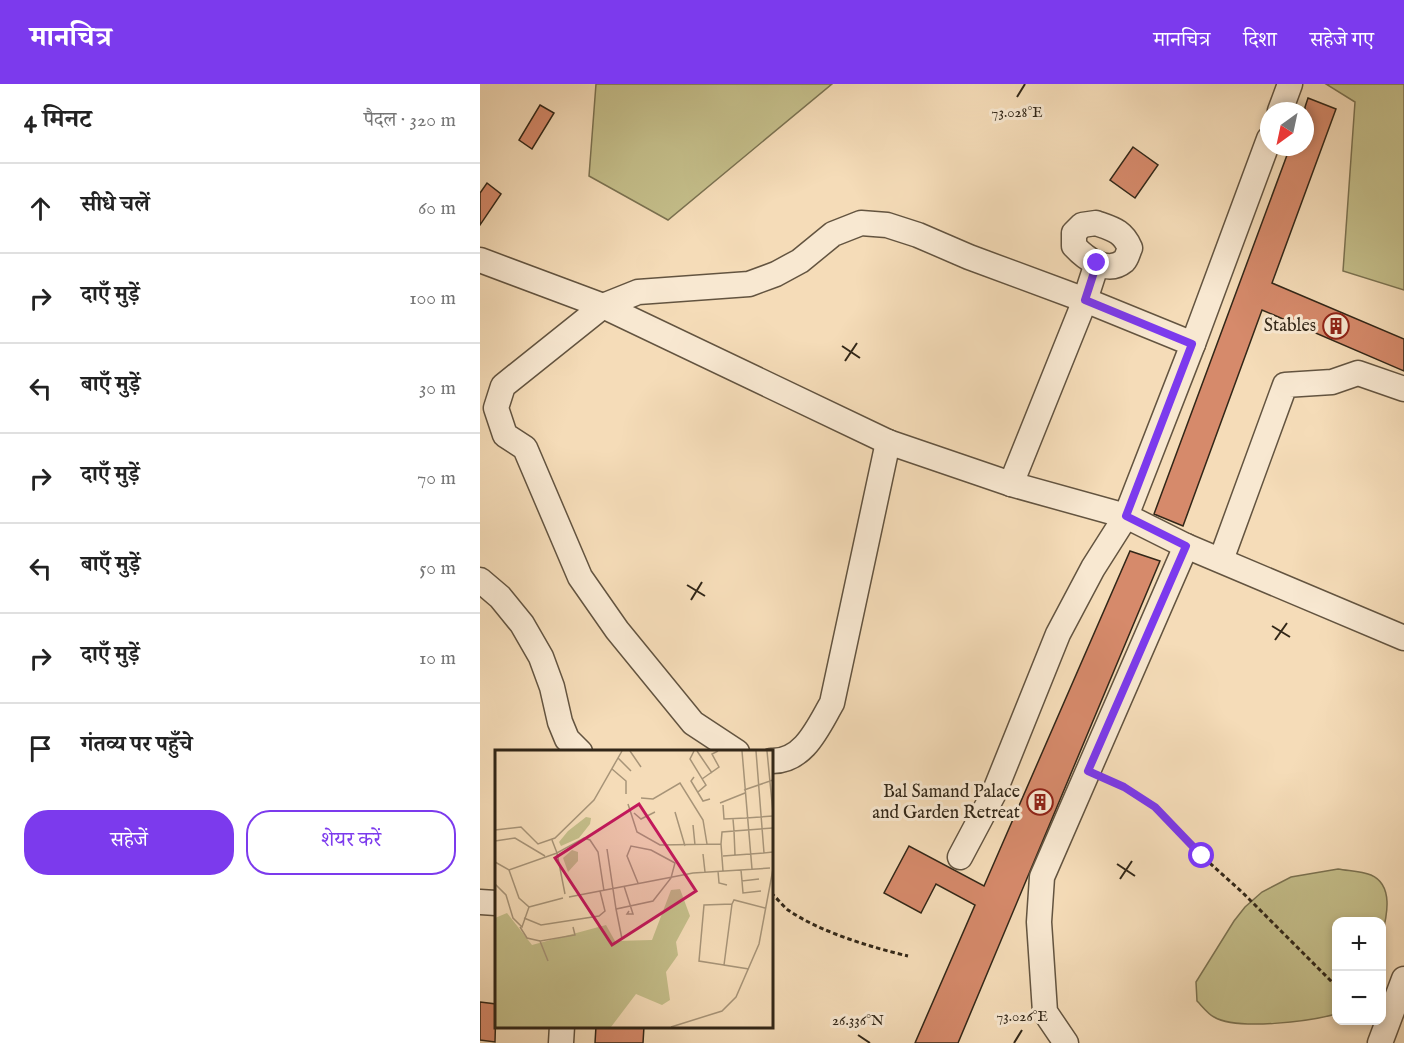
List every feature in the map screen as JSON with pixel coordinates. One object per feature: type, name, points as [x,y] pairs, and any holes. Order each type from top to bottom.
[{"type":"street","points":[[1283,102],[1290,84]]},
{"type":"street","points":[[960,857],[993,793],[1058,634],[1093,568],[1126,516],[1263,156]]},
{"type":"street","points":[[734,750],[693,723],[611,621],[580,577],[525,448],[505,435],[496,408],[503,386],[603,306],[638,292],[749,284],[776,274],[800,261],[833,234],[861,223],[887,225],[918,235],[1192,344]]},
{"type":"street","points":[[480,260],[603,306],[888,442],[1011,484],[1126,516],[1186,546],[1404,638]]},
{"type":"street","points":[[1011,484],[1085,300],[1097,263]]},
{"type":"street","points":[[1221,560],[1285,385],[1332,382],[1358,373],[1404,389]]},
{"type":"street","points":[[772,761],[780,761],[796,754],[812,738],[832,703],[888,442]]},
{"type":"street","points":[[1066,1043],[1046,1012],[1039,922],[1042,877],[1186,546]]},
{"type":"street","points":[[480,580],[500,597],[522,624],[541,657],[567,739],[578,750]]},
{"type":"street","points":[[480,902],[495,903]]},
{"type":"street","points":[[1380,1043],[1404,980]]},
{"type":"street","points":[[561,1043],[562,1028]]},
{"type":"path","points":[[1088,771],[1124,787],[1155,807],[1202,856],[1244,893],[1332,982]]},
{"type":"path","points":[[772,894],[788,909],[827,930],[880,949],[908,956]]},
{"type":"shaded area","points":[[596,84],[832,84],[668,220],[589,176]]},
{"type":"shaded area","points":[[1326,84],[1404,84],[1404,290],[1343,271],[1355,102]]},
{"type":"shaded area","points":[[1338,869],[1371,875],[1383,886],[1386,893],[1387,910],[1386,919],[1386,917],[1332,917],[1332,1015],[1293,1022],[1257,1024],[1225,1021],[1214,1017],[1197,1001],[1196,982],[1245,907],[1262,892],[1291,877]]},
{"type":"building","points":[[1308,98],[1336,109],[1272,283],[1404,339],[1404,371],[1262,310],[1183,526],[1154,514],[1287,156],[1314,156],[1314,102],[1307,102]]},
{"type":"building","points":[[540,105],[554,113],[532,149],[519,140]]},
{"type":"building","points":[[1133,147],[1158,165],[1135,198],[1110,180]]},
{"type":"building","points":[[487,183],[501,194],[480,225],[480,193]]},
{"type":"building","name":"Bal Samand Palace and Garden Retreat","points":[[1130,551],[1160,561],[958,1043],[915,1043],[975,905],[936,884],[921,913],[884,893],[909,846],[984,886]]},
{"type":"building","points":[[480,1002],[495,1004],[495,1042],[480,1040]]},
{"type":"building","points":[[596,1028],[644,1028],[643,1043],[595,1043]]},
{"type":"place","name":"Stables","points":[[1336,326]]},
{"type":"place","name":"Bal Samand Palace and Garden Retreat","points":[[1040,802]]},
{"type":"route","points":[[1097,263],[1085,300],[1192,344],[1126,516],[1186,546],[1088,771],[1124,787],[1155,807],[1202,856]]}]
